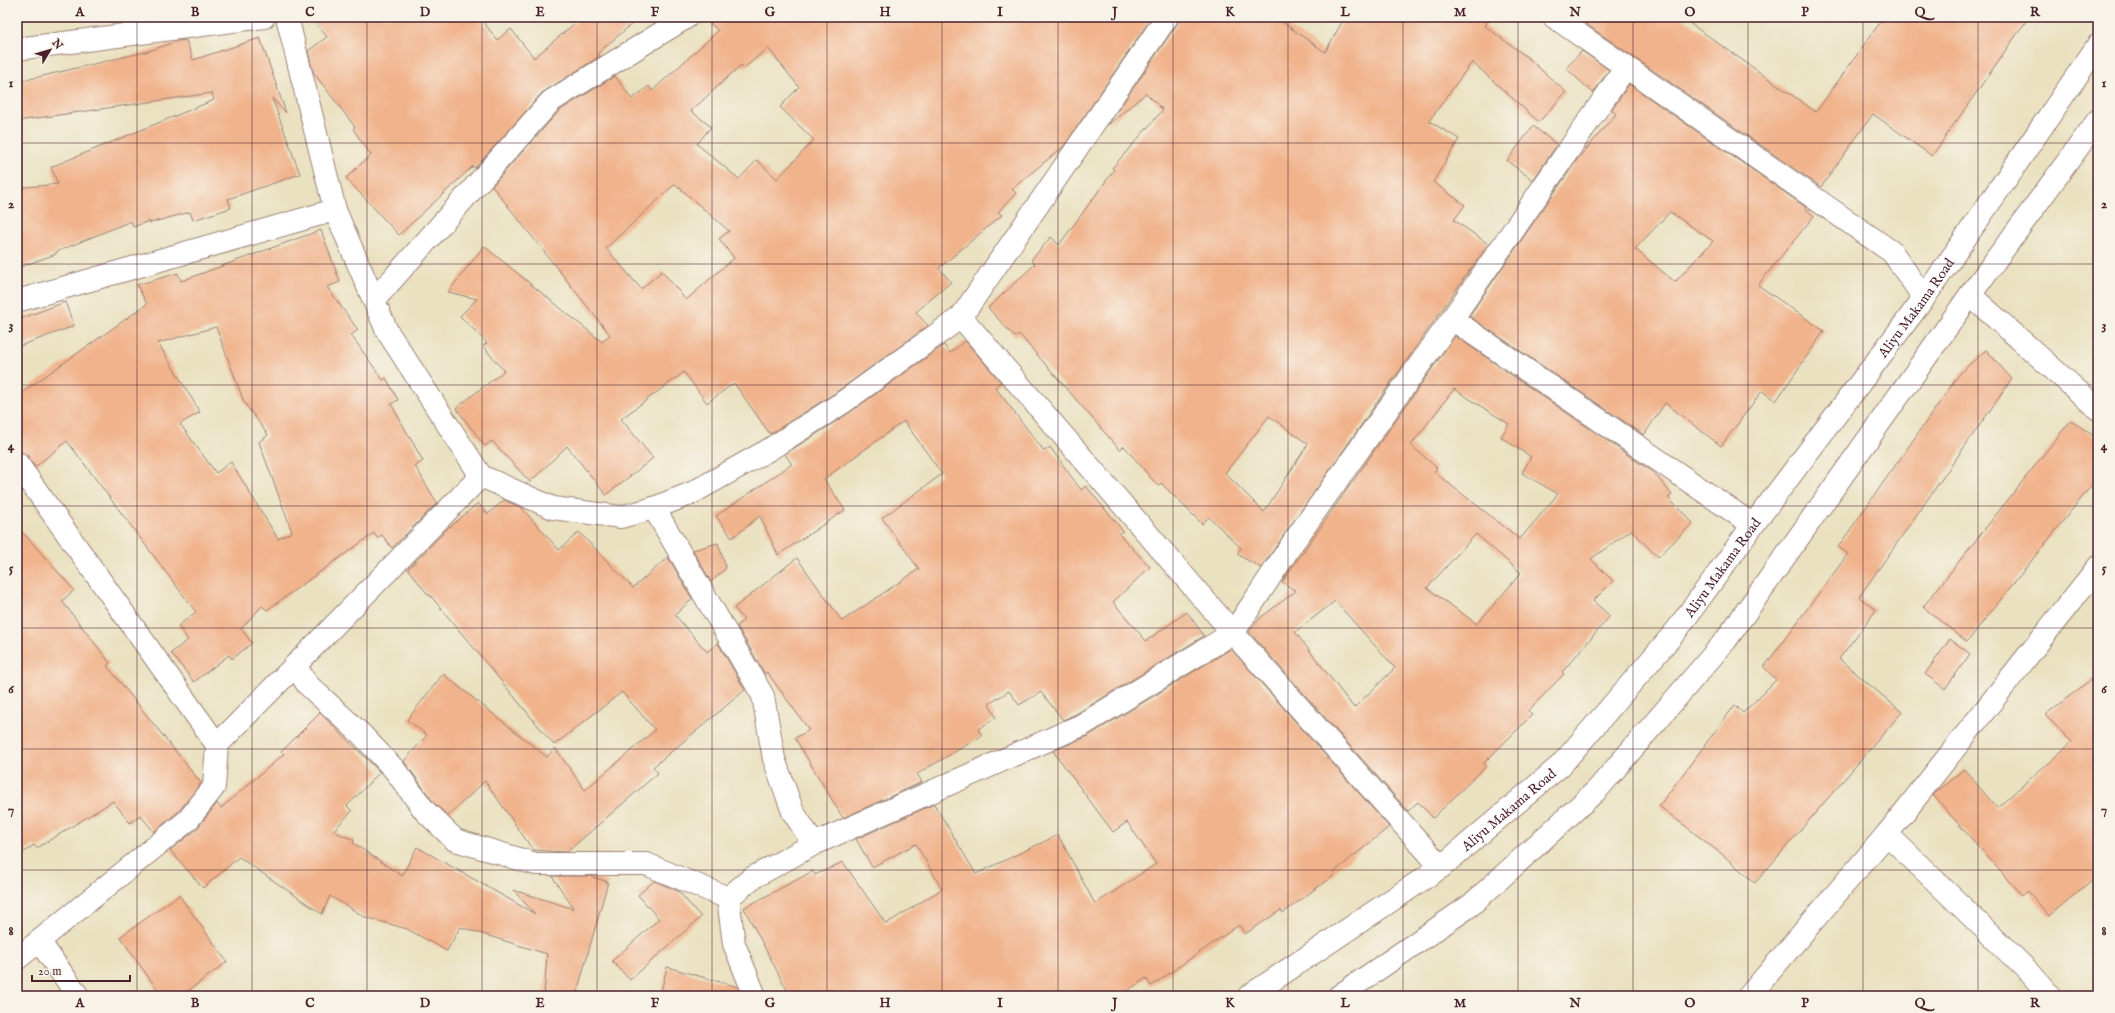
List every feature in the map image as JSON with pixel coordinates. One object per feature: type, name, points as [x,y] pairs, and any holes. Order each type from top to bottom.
[{"type":"street","points":[[17,49],[264,17]]},
{"type":"street","points":[[287,17],[335,210],[387,331],[481,476],[553,508],[621,517],[654,508],[692,493],[770,449],[842,402],[961,317],[1167,17]]},
{"type":"street","points":[[374,300],[551,101],[687,17]]},
{"type":"street","points":[[1554,17],[1892,252],[1924,298]]},
{"type":"street","name":"Aliyu Makama Road","points":[[1249,996],[1440,867],[1560,765],[1676,631],[1753,525],[1924,298],[2098,45]]},
{"type":"street","points":[[728,898],[752,878],[814,844],[1082,726],[1233,633],[1294,541],[1452,319],[1626,67]]},
{"type":"street","points":[[1340,996],[1471,905],[1597,790],[1726,640],[1970,295],[2098,120]]},
{"type":"street","points":[[17,301],[335,210]]},
{"type":"street","points":[[1970,295],[2098,409]]},
{"type":"street","points":[[961,317],[1233,633],[1440,867]]},
{"type":"street","points":[[1452,319],[1753,525]]},
{"type":"street","points":[[17,463],[217,745],[214,787],[188,820],[17,959]]},
{"type":"street","points":[[217,745],[481,476]]},
{"type":"street","points":[[654,508],[763,696],[774,759],[794,812],[814,844]]},
{"type":"street","points":[[1749,996],[1888,834],[2098,567]]},
{"type":"street","points":[[294,665],[307,684],[361,734],[394,769],[425,812],[455,840],[536,864],[646,864],[728,898]]},
{"type":"street","points":[[1888,834],[2031,974],[2050,996]]},
{"type":"street","points":[[728,898],[734,944],[756,996]]},
{"type":"street","points":[[39,941],[78,996]]},
{"type":"building","points":[[311,17],[480,17],[497,40],[511,29],[534,58],[582,17],[640,17],[598,53],[600,56],[542,93],[475,168],[473,166],[399,235],[346,178],[371,155],[353,129],[355,127],[313,72],[308,51],[327,37]]},
{"type":"building","points":[[704,17],[1152,17],[1064,146],[1012,189],[1016,193],[998,212],[1002,215],[939,268],[951,282],[916,312],[928,326],[835,393],[770,434],[734,383],[707,403],[684,372],[621,419],[653,458],[606,495],[567,446],[530,482],[492,441],[485,446],[456,408],[504,371],[483,346],[487,343],[460,316],[477,299],[448,292],[484,246],[602,342],[610,335],[492,186],[559,111],[615,76],[632,99],[649,86],[652,91],[718,31]],"holes":[[[768,48],[799,87],[780,107],[814,140],[777,179],[757,160],[739,179],[697,144],[711,127],[691,111],[741,65],[744,68]],[[675,184],[729,231],[719,239],[734,258],[686,300],[662,271],[641,289],[606,248]]]},
{"type":"building","points":[[1179,17],[1275,17],[1325,52],[1345,17],[1491,17],[1485,26],[1527,57],[1566,92],[1539,122],[1472,62],[1429,121],[1459,139],[1433,182],[1465,205],[1454,220],[1488,244],[1261,568],[1237,554],[1241,548],[1209,517],[1202,524],[1161,483],[1158,486],[1124,446],[1120,450],[1019,334],[1015,337],[988,308],[1035,264],[1031,260],[1051,237],[1059,245],[1114,170],[1112,168],[1163,110],[1146,93],[1108,125],[1177,24]],"holes":[[[1269,416],[1308,444],[1264,512],[1225,473]]]},
{"type":"building","points":[[1576,17],[1681,17],[1816,112],[1884,17],[2029,17],[1932,156],[1873,114],[1821,187]]},
{"type":"building","points":[[260,38],[286,113],[272,98],[300,174],[228,199],[231,208],[193,220],[190,212],[150,223],[149,221],[133,227],[131,221],[56,252],[56,254],[17,268],[17,188],[58,184],[51,167],[214,100],[212,93],[17,121],[17,82],[149,51],[178,41],[186,40],[193,60]]},
{"type":"building","points":[[1582,51],[1609,70],[1593,93],[1566,68]]},
{"type":"building","points":[[1629,84],[1807,208],[1806,209],[1814,216],[1758,285],[1824,331],[1776,401],[1762,391],[1721,446],[1665,403],[1644,435],[1469,316],[1577,160],[1616,114],[1612,110]],"holes":[[[1670,212],[1713,241],[1675,282],[1635,249]]]},
{"type":"building","points":[[1533,126],[1557,145],[1533,180],[1507,161]]},
{"type":"building","points":[[321,230],[340,282],[327,287],[358,330],[351,335],[383,380],[386,378],[398,400],[391,404],[423,461],[415,466],[437,503],[392,548],[382,535],[377,538],[374,533],[267,610],[262,606],[241,629],[252,643],[232,659],[229,655],[194,682],[171,653],[188,640],[178,626],[196,612],[67,441],[35,467],[27,455],[17,451],[17,396],[147,304],[137,285],[178,273],[181,281]],"holes":[[[216,327],[244,402],[268,435],[259,442],[292,532],[278,539],[231,462],[216,473],[180,424],[200,412],[158,343]]]},
{"type":"building","points":[[65,302],[74,326],[17,347],[17,320]]},
{"type":"building","points":[[1455,336],[1654,473],[1672,495],[1668,498],[1693,523],[1658,557],[1631,530],[1591,559],[1613,581],[1593,601],[1610,616],[1562,672],[1564,674],[1528,711],[1532,715],[1484,763],[1486,766],[1433,818],[1418,802],[1408,811],[1249,632],[1260,618],[1296,591],[1282,582]],"holes":[[[1454,389],[1509,424],[1501,437],[1531,457],[1522,473],[1558,494],[1520,539],[1434,472],[1437,468],[1411,445]],[[1476,534],[1521,573],[1477,624],[1427,588]],[[1335,601],[1395,668],[1354,708],[1295,632]]]},
{"type":"building","points":[[965,341],[1001,382],[995,387],[1044,451],[1050,447],[1081,490],[1086,486],[1123,531],[1119,534],[1150,567],[1113,602],[1146,641],[1187,612],[1204,636],[1076,714],[1063,720],[1041,692],[1019,705],[1009,691],[989,704],[996,718],[978,729],[982,736],[917,774],[922,782],[843,818],[795,738],[809,730],[767,672],[765,674],[737,626],[744,620],[734,608],[797,558],[842,621],[919,569],[882,518],[942,474],[904,421],[824,479],[845,510],[778,555],[760,516],[732,538],[716,516],[792,464],[785,454],[849,413],[944,345],[950,353]]},
{"type":"building","points":[[1986,350],[2012,379],[1859,597],[1876,610],[1839,659],[1902,712],[1755,883],[1723,855],[1659,806],[1735,705],[1743,713],[1776,680],[1764,667],[1848,554],[1838,547],[1961,372]]},
{"type":"building","points":[[2071,420],[2098,439],[2098,477],[1967,642],[1923,607]]},
{"type":"building","points":[[504,500],[522,508],[559,550],[579,532],[633,588],[668,557],[692,599],[675,615],[707,652],[718,643],[745,690],[653,767],[658,773],[567,852],[533,850],[485,781],[448,816],[434,803],[404,761],[427,735],[407,720],[443,674],[547,757],[555,748],[585,790],[655,730],[622,692],[554,745],[408,569],[450,526],[478,503],[488,514]]},
{"type":"building","points":[[17,526],[74,590],[62,601],[110,663],[107,666],[201,783],[179,811],[154,832],[140,815],[130,823],[113,801],[37,848],[34,845],[17,857]]},
{"type":"building","points":[[718,543],[726,568],[711,582],[693,550]]},
{"type":"building","points":[[1950,639],[1970,654],[1945,689],[1925,674]]},
{"type":"building","points":[[1231,649],[1389,827],[1334,872],[1335,874],[1283,913],[1281,910],[1245,934],[1239,925],[1151,986],[1146,978],[1120,996],[790,996],[744,908],[813,871],[815,875],[843,862],[886,924],[942,889],[916,844],[872,867],[856,839],[934,804],[976,874],[1058,835],[1095,904],[1156,864],[1127,822],[1113,832],[1053,751],[1088,736]]},
{"type":"building","points":[[2098,674],[2098,875],[2049,916],[2028,891],[2022,896],[1933,795],[1964,769],[1997,808],[2072,742],[2045,715]]},
{"type":"building","points":[[320,713],[380,772],[347,806],[352,811],[333,831],[354,840],[353,843],[402,876],[417,847],[535,914],[513,890],[574,909],[552,876],[590,876],[608,882],[576,996],[544,996],[547,954],[460,927],[447,951],[407,929],[365,917],[330,896],[322,914],[239,857],[203,888],[170,850],[196,830],[217,803],[221,808],[284,754],[281,752]]},
{"type":"building","points":[[654,881],[678,891],[701,917],[630,980],[612,961],[659,919],[638,895]]},
{"type":"building","points":[[179,895],[227,962],[181,996],[162,996],[120,937]]},
{"type":"building","points":[[667,967],[738,987],[741,996],[660,996]]}]
